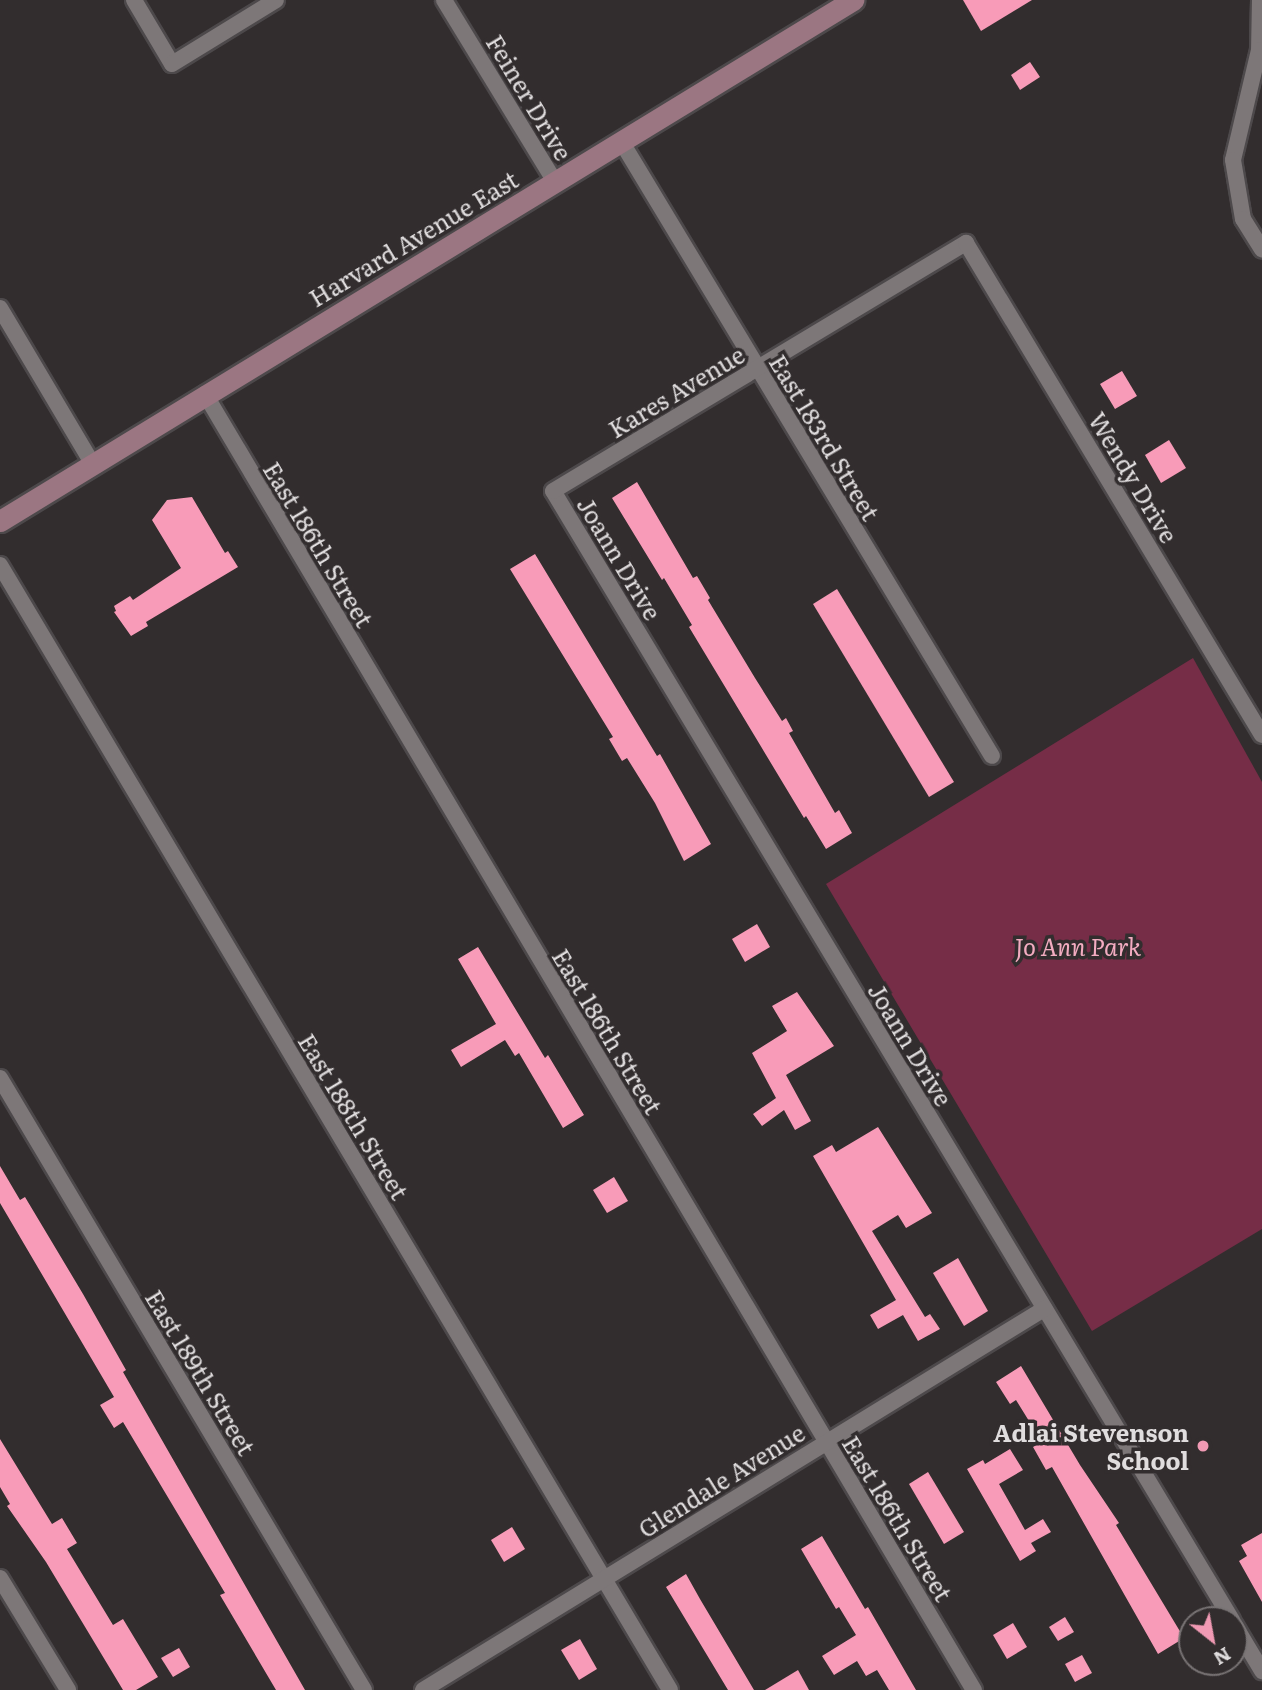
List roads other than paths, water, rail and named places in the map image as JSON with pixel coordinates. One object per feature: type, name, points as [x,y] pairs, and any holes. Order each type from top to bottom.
[{"type":"main road","name":"Harvard Avenue East","points":[[0,521],[853,0]]},
{"type":"street","points":[[134,0],[172,64],[276,0]]},
{"type":"street","name":"Feiner Drive","points":[[444,0],[555,182]]},
{"type":"street","points":[[1260,0],[1260,49],[1233,160],[1242,219],[1262,250]]},
{"type":"street","name":"East 183rd Street","points":[[621,141],[992,756]]},
{"type":"street","name":"Kares Avenue","points":[[553,491],[966,243]]},
{"type":"street","name":"Wendy Drive","points":[[966,243],[1262,736]]},
{"type":"street","points":[[0,308],[92,463]]},
{"type":"street","name":"East 186th Street","points":[[205,394],[974,1690]]},
{"type":"street","name":"Joann Drive","points":[[553,491],[1223,1606]]},
{"type":"street","name":"East 188th Street","points":[[0,565],[670,1690]]},
{"type":"street","name":"East 189th Street","points":[[0,1078],[364,1690]]},
{"type":"street","name":"Glendale Avenue","points":[[423,1690],[604,1581],[825,1441],[1044,1310]]},
{"type":"street","points":[[0,1578],[68,1690]]},
{"type":"street","name":"Joann Drive","points":[[1248,1647],[1262,1671]]},
{"type":"place","name":"Adlai Stevenson School","points":[[1203,1446]]},
{"type":"park label","name":"Jo Ann Park","points":[[1078,946]]}]
